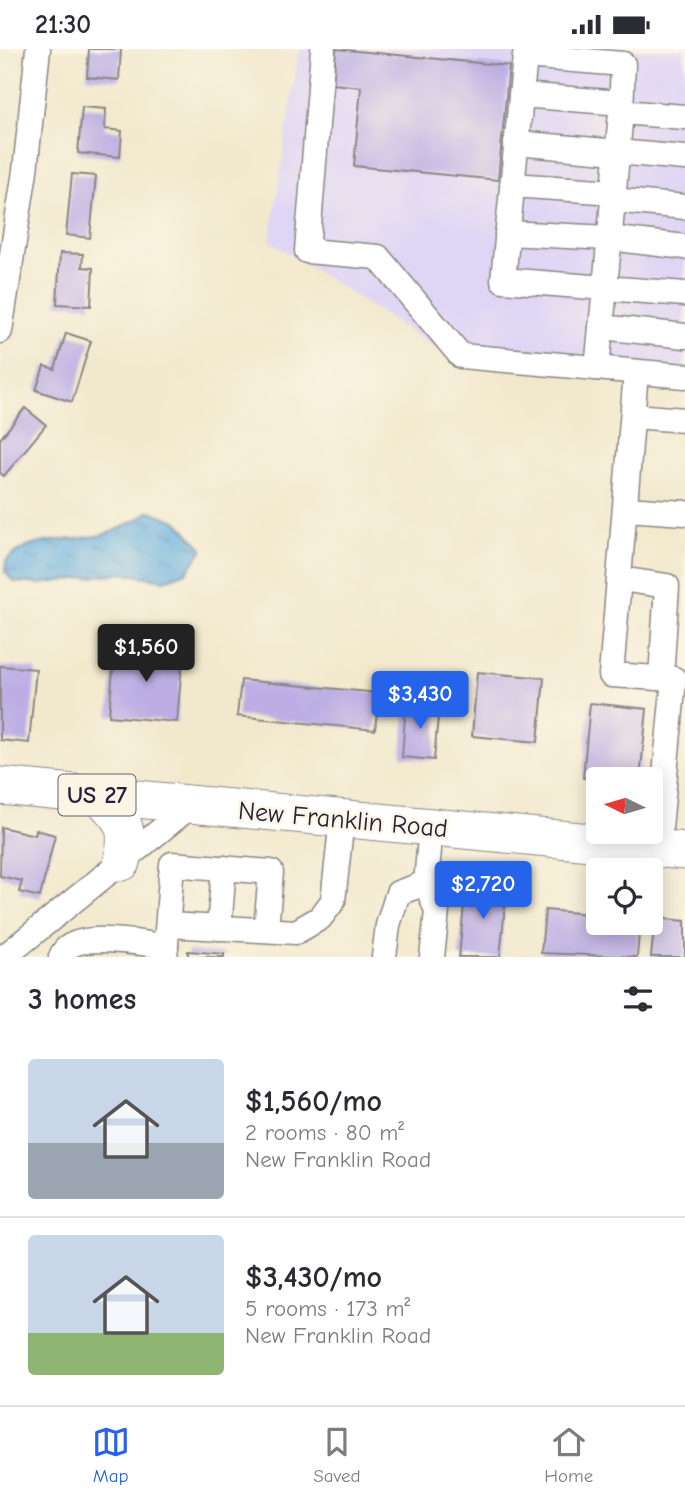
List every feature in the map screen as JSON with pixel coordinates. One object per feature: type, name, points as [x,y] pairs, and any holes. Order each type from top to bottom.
[{"type":"highway","name":"New Franklin Road","points":[[0,786],[671,850]]},
{"type":"highway","points":[[99,795],[116,813],[128,838],[122,862]]},
{"type":"street","points":[[0,331],[25,171],[38,49]]},
{"type":"street","points":[[323,49],[307,251],[378,257],[461,356],[685,376]]},
{"type":"street","points":[[597,368],[601,327],[605,288],[610,238],[624,56],[525,56],[503,281],[605,288],[685,294]]},
{"type":"street","points":[[521,95],[685,117]]},
{"type":"street","points":[[516,143],[685,158]]},
{"type":"street","points":[[512,185],[685,207]]},
{"type":"street","points":[[507,233],[610,238],[685,247]]},
{"type":"street","points":[[601,327],[685,336]]},
{"type":"street","points":[[636,372],[611,675],[673,679]]},
{"type":"street","points":[[633,416],[685,420]]},
{"type":"street","points":[[626,509],[685,513]]},
{"type":"street","points":[[620,579],[667,586],[673,679],[671,850]]},
{"type":"street","points":[[4,957],[193,804]]},
{"type":"street","points":[[61,957],[68,945],[83,939],[166,942],[219,927],[296,932],[320,918],[333,901],[342,818]]},
{"type":"street","points":[[431,827],[426,883],[437,911],[432,957]]},
{"type":"street","points":[[166,942],[172,864],[271,872],[266,930]]},
{"type":"street","points":[[219,927],[224,868]]},
{"type":"street","points":[[384,957],[388,925],[398,893],[426,883]]},
{"type":"shaded area","points":[[299,49],[685,49],[685,387],[458,363],[270,241]]},
{"type":"water","points":[[150,511],[177,521],[203,549],[187,572],[165,580],[121,573],[39,584],[14,582],[5,572],[6,561],[27,547],[105,534]]},
{"type":"building","points":[[89,49],[121,49],[119,80],[87,77]]},
{"type":"building","points":[[336,49],[509,66],[498,180],[354,166],[361,87],[333,84]]},
{"type":"building","points":[[82,107],[106,109],[105,129],[122,131],[120,157],[78,153]]},
{"type":"building","points":[[72,174],[96,176],[90,238],[66,235]]},
{"type":"building","points":[[60,253],[83,254],[82,267],[93,268],[91,306],[57,304]]},
{"type":"building","points":[[66,333],[91,341],[72,402],[36,390],[44,366],[55,369]]},
{"type":"building","points":[[25,408],[46,425],[4,476],[0,473],[0,439]]},
{"type":"building","points":[[115,646],[183,652],[177,722],[109,716]]},
{"type":"building","points":[[0,666],[36,669],[29,743],[0,740]]},
{"type":"building","points":[[477,672],[544,678],[538,742],[472,736]]},
{"type":"building","points":[[241,680],[379,693],[375,730],[237,716]]},
{"type":"building","points":[[406,703],[439,706],[434,760],[402,757]]},
{"type":"building","points":[[590,703],[647,709],[641,767],[586,767],[586,778],[583,778]]},
{"type":"building","points":[[1,827],[35,835],[36,830],[55,835],[40,897],[19,892],[22,881],[0,876]]},
{"type":"building","points":[[466,884],[507,887],[500,957],[459,957]]},
{"type":"building","points":[[545,910],[586,914],[586,935],[639,935],[637,957],[541,953]]},
{"type":"building","points":[[663,919],[685,921],[685,957],[651,957],[653,935],[663,935]]},
{"type":"building","points":[[188,951],[224,954],[224,957],[188,957]]}]
